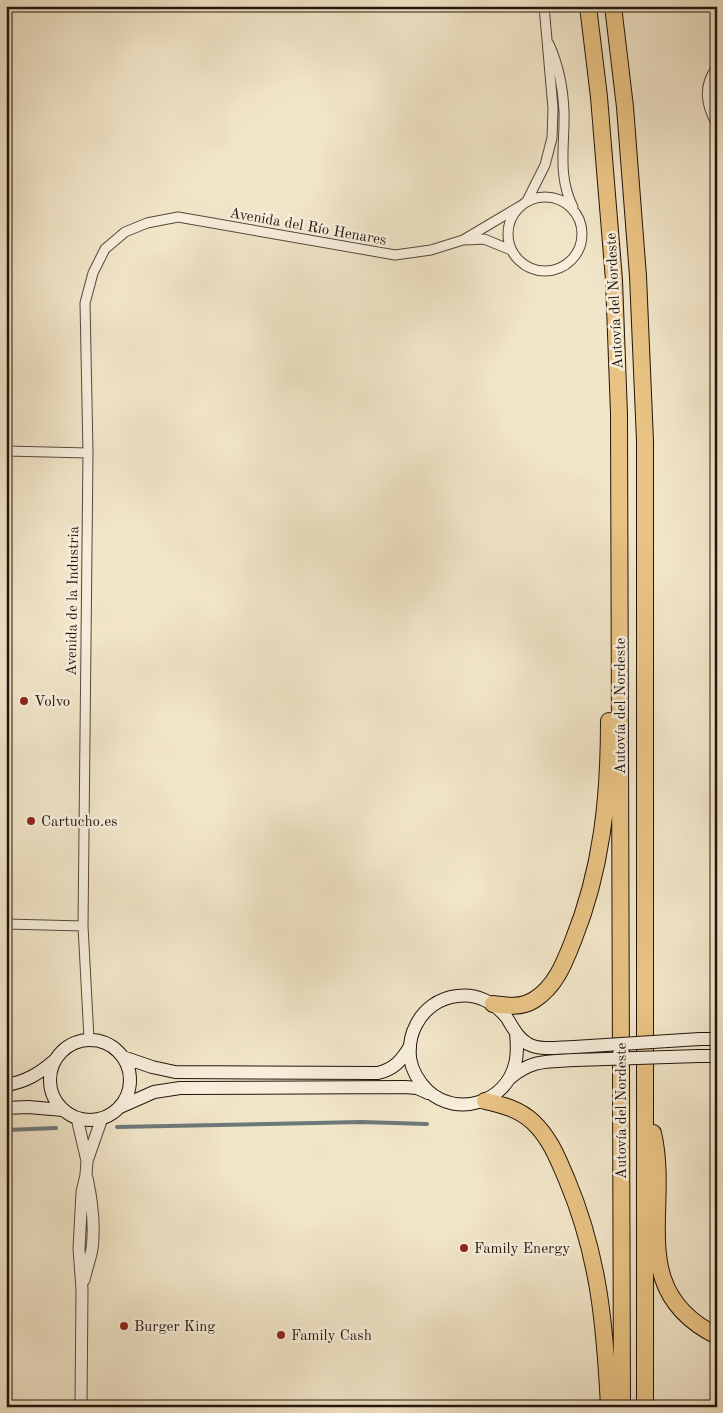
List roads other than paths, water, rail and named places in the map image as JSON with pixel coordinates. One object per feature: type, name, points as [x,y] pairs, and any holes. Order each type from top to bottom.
[{"type":"highway","name":"Autovía del Nordeste","points":[[588,6],[599,97],[614,280],[619,414],[622,1407]]},
{"type":"highway","name":"Autovía del Nordeste","points":[[613,6],[624,107],[638,276],[645,441],[645,1407]]},
{"type":"highway","points":[[493,1004],[508,1006],[532,1002],[551,986],[558,975],[575,936],[598,858],[607,798],[609,527],[619,414]]},
{"type":"highway","points":[[645,1100],[656,1146],[657,1256],[663,1279],[672,1297],[685,1314],[693,1322],[717,1336]]},
{"type":"highway","points":[[485,1101],[504,1105],[519,1111],[541,1131],[555,1152],[577,1204],[594,1263],[602,1305],[609,1407]]},
{"type":"main road","points":[[434,1096],[420,1084],[412,1066],[409,1048],[412,1032],[419,1018],[430,1007],[444,999],[459,995],[474,996],[493,1004],[506,1018],[516,1034],[528,1044],[537,1047],[574,1047],[717,1039]]},
{"type":"main road","points":[[510,1078],[518,1049],[516,1034]]},
{"type":"main road","points":[[6,1085],[16,1084],[35,1076],[55,1060],[64,1049],[76,1042],[89,1039],[99,1040],[117,1049],[128,1066],[130,1088],[120,1107]]},
{"type":"main road","points":[[123,1057],[158,1069],[175,1072],[378,1073],[387,1071],[395,1066],[409,1048]]},
{"type":"main road","points":[[55,1060],[50,1073],[50,1086],[55,1099],[63,1110],[77,1118],[86,1120],[102,1118],[120,1107],[154,1092],[180,1088],[405,1087],[417,1088],[452,1104],[466,1105],[485,1101],[500,1090],[510,1078],[528,1065],[537,1063],[575,1060],[717,1056]]},
{"type":"main road","points":[[6,1108],[28,1107],[63,1110]]},
{"type":"street","points":[[544,6],[547,40],[553,108],[552,138],[545,166],[524,203],[514,214],[509,226],[508,238],[511,250],[517,259],[525,266],[545,272],[558,270],[569,263],[578,253],[582,241],[582,228],[564,184],[562,163],[564,112],[562,86],[557,61],[547,40]]},
{"type":"street","points":[[717,69],[709,86],[708,99],[711,112],[717,122]]},
{"type":"street","points":[[524,203],[544,197],[561,200],[571,207],[578,216]]},
{"type":"street","name":"Avenida del Río Henares","points":[[178,218],[395,255],[431,250],[463,240],[524,203]]},
{"type":"street","name":"Avenida de la Industria","points":[[89,1039],[83,926],[88,453],[85,303],[93,273],[105,249],[125,232],[147,223],[178,218]]},
{"type":"street","name":"Avenida del Río Henares","points":[[463,240],[484,239],[511,250]]},
{"type":"street","points":[[6,451],[88,453]]},
{"type":"street","points":[[6,924],[83,926]]},
{"type":"street","points":[[77,1118],[87,1161]]},
{"type":"street","points":[[81,1407],[82,1289],[79,1249],[82,1192],[87,1161],[102,1118]]},
{"type":"street","points":[[82,1289],[92,1250],[92,1200],[86,1175]]},
{"type":"street","points":[[82,1192],[87,1204],[86,1237],[92,1239]]},
{"type":"waterway","points":[[117,1127],[362,1122],[427,1124]]},
{"type":"waterway","points":[[6,1130],[56,1128]]},
{"type":"place","name":"Volvo","points":[[24,701]]},
{"type":"place","name":"Cartucho.es","points":[[31,821]]},
{"type":"place","name":"Family Energy","points":[[464,1248]]},
{"type":"place","name":"Burger King","points":[[124,1326]]},
{"type":"place","name":"Family Cash","points":[[281,1335]]}]
